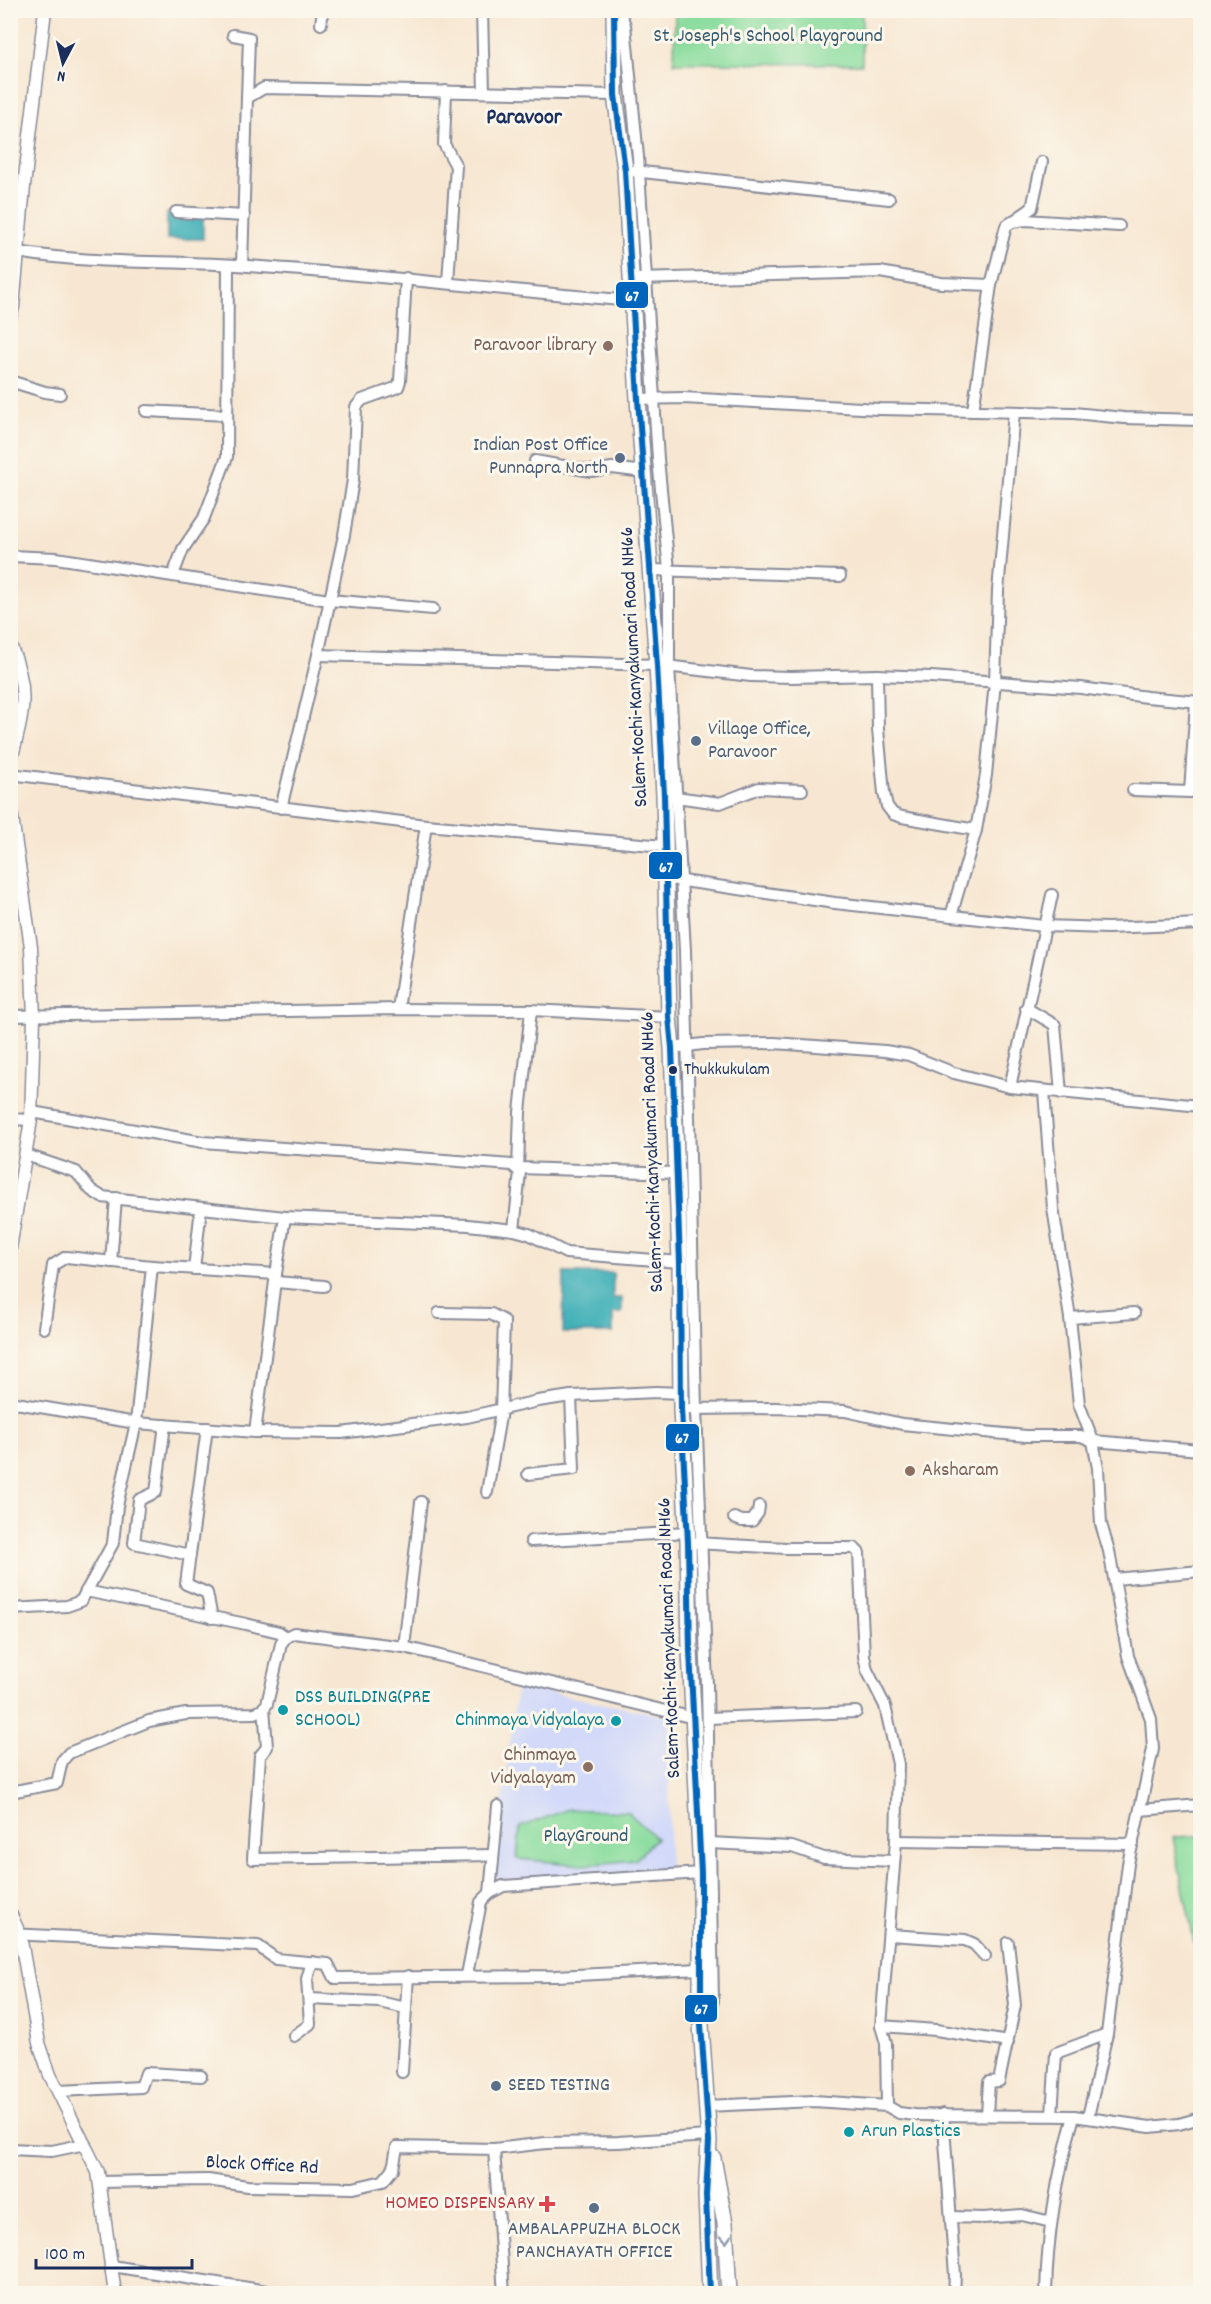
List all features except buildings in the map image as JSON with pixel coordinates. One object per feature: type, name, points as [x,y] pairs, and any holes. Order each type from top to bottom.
[{"type":"highway","name":"Salem-Kochi-Kanyakumari Road NH66","points":[[614,10],[615,95],[632,171],[638,279],[632,301],[646,399],[644,472],[663,666],[669,796],[664,846],[674,879],[669,1017],[701,1718],[700,2025],[708,2138],[706,2195],[710,2294]]},
{"type":"highway","points":[[708,2138],[725,2223],[729,2294]]},
{"type":"main road","points":[[10,317],[18,252],[14,238],[45,10]]},
{"type":"main road","points":[[10,645],[21,668],[24,692],[23,712],[10,764]]},
{"type":"main road","points":[[10,804],[31,948],[34,1017],[31,1116],[10,1248]]},
{"type":"main road","points":[[10,1913],[39,2043],[50,2075],[98,2172],[115,2294]]},
{"type":"street","points":[[321,24],[322,10]]},
{"type":"street","points":[[482,10],[484,92]]},
{"type":"street","points":[[619,10],[625,25],[632,171],[889,199]]},
{"type":"street","points":[[233,35],[249,38],[242,265]]},
{"type":"street","points":[[247,99],[264,87],[615,95]]},
{"type":"street","points":[[446,91],[444,144],[456,166],[448,282]]},
{"type":"street","points":[[973,411],[991,285],[1002,234],[1006,226],[1032,208],[1042,162]]},
{"type":"street","points":[[176,212],[244,216]]},
{"type":"street","points":[[1012,222],[1025,220],[1119,226]]},
{"type":"street","points":[[18,252],[113,261],[242,265],[406,278],[632,301]]},
{"type":"street","points":[[173,575],[183,549],[204,518],[227,458],[228,265]]},
{"type":"street","points":[[663,666],[669,570],[646,399],[638,279],[880,272],[941,283],[991,285]]},
{"type":"street","points":[[281,808],[344,535],[353,480],[356,407],[362,400],[398,387],[406,278]]},
{"type":"street","points":[[10,381],[45,392],[60,394]]},
{"type":"street","points":[[646,399],[684,398],[879,409],[1074,413],[1124,418],[1200,420]]},
{"type":"street","points":[[146,411],[227,416]]},
{"type":"street","points":[[951,916],[975,830],[986,775],[995,682],[998,591],[1014,412]]},
{"type":"street","points":[[535,461],[591,471],[612,468],[644,472]]},
{"type":"street","points":[[10,556],[56,558],[329,600],[434,609]]},
{"type":"street","points":[[652,570],[840,576]]},
{"type":"street","points":[[318,655],[663,666],[771,676],[877,675],[1081,688],[1198,702],[1190,792],[1133,790]]},
{"type":"street","points":[[877,675],[878,729],[884,793],[893,814],[902,818],[975,830]]},
{"type":"street","points":[[10,774],[426,825],[664,846]]},
{"type":"street","points":[[686,1404],[688,1047],[669,796],[720,803],[759,788],[802,790]]},
{"type":"street","points":[[398,1009],[426,825]]},
{"type":"street","points":[[674,879],[835,903],[1044,926],[1108,928],[1200,924]]},
{"type":"street","points":[[1010,1087],[1052,895]]},
{"type":"street","points":[[1026,1008],[1055,1025],[1061,1093]]},
{"type":"street","points":[[10,1017],[398,1009],[531,1010],[669,1017]]},
{"type":"street","points":[[514,1230],[520,1172],[518,1168],[520,1112],[531,1010]]},
{"type":"street","points":[[672,1048],[703,1044],[774,1043],[885,1051],[909,1055],[954,1073],[1010,1087],[1200,1106]]},
{"type":"street","points":[[1044,1091],[1053,1208],[1070,1318],[1079,1404],[1093,1441],[1098,1468],[1101,1524],[1107,1539],[1128,1656],[1151,1719],[1154,1749],[1132,1844],[1107,2034],[1088,2116]]},
{"type":"street","points":[[10,1119],[31,1116],[203,1142],[518,1168],[677,1173]]},
{"type":"street","points":[[26,1155],[68,1168],[81,1177],[97,1195],[285,1217],[514,1230],[529,1234],[566,1253],[680,1262]]},
{"type":"street","points":[[111,1262],[116,1198]]},
{"type":"street","points":[[194,1269],[201,1208]]},
{"type":"street","points":[[255,1432],[285,1217]]},
{"type":"street","points":[[44,1328],[53,1265],[66,1257],[276,1278],[324,1286]]},
{"type":"street","points":[[10,1609],[67,1606],[81,1601],[113,1543],[117,1506],[136,1423],[152,1266]]},
{"type":"street","points":[[439,1313],[491,1314],[504,1321],[501,1411],[487,1492]]},
{"type":"street","points":[[1070,1318],[1134,1313]]},
{"type":"street","points":[[10,1402],[136,1423],[255,1432],[341,1433],[432,1423],[571,1396],[656,1392],[686,1404],[846,1411],[902,1424],[1026,1436],[1081,1437],[1093,1441],[1200,1450]]},
{"type":"street","points":[[528,1474],[574,1469],[571,1396]]},
{"type":"street","points":[[165,1425],[156,1492],[139,1500],[134,1543],[190,1555]]},
{"type":"street","points":[[207,1428],[186,1584],[207,1593],[212,1618]]},
{"type":"street","points":[[404,1647],[421,1502]]},
{"type":"street","points":[[734,1518],[752,1521],[758,1513],[759,1506]]},
{"type":"street","points":[[531,1541],[692,1539],[786,1548],[854,1548],[858,1550],[864,1656],[867,1670],[885,1706],[898,1764],[890,1935],[881,2026],[886,2043],[887,2106]]},
{"type":"street","points":[[1114,1579],[1200,1571]]},
{"type":"street","points":[[86,1591],[279,1632],[286,1637]]},
{"type":"street","points":[[10,1792],[57,1783],[62,1761],[69,1753],[149,1721],[186,1714],[255,1713],[267,1704],[281,1644],[286,1637],[294,1633],[404,1647],[701,1718],[856,1712]]},
{"type":"street","points":[[264,1707],[267,1747],[260,1756],[253,1859],[493,1855]]},
{"type":"street","points":[[700,2025],[713,2001],[709,1843],[701,1718]]},
{"type":"street","points":[[1140,1810],[1200,1805]]},
{"type":"street","points":[[489,1893],[498,1806]]},
{"type":"street","points":[[896,1841],[1132,1844]]},
{"type":"street","points":[[709,1843],[792,1847],[824,1858],[894,1861]]},
{"type":"street","points":[[467,1975],[481,1902],[489,1893],[503,1886],[701,1873]]},
{"type":"street","points":[[15,1934],[258,1946],[276,1959],[328,1964],[335,1978],[467,1975],[556,1976],[700,1969]]},
{"type":"street","points":[[890,1935],[965,1940],[974,1944],[985,1956]]},
{"type":"street","points":[[987,2115],[989,2082],[999,2081],[1015,2005],[1008,1943]]},
{"type":"street","points":[[294,2036],[310,2024],[307,1979],[312,1962]]},
{"type":"street","points":[[402,2072],[408,1976]]},
{"type":"street","points":[[309,1999],[379,2002],[406,2008]]},
{"type":"street","points":[[881,2026],[936,2030],[1008,2042]]},
{"type":"street","points":[[1052,2115],[1056,2053],[1107,2034]]},
{"type":"street","points":[[59,2091],[141,2087],[146,2073],[201,2076]]},
{"type":"street","points":[[706,2106],[814,2101],[887,2106],[899,2113],[1088,2116],[1150,2127],[1179,2124],[1200,2118]]},
{"type":"street","points":[[943,2114],[955,2276],[954,2294]]},
{"type":"street","points":[[1046,2294],[1051,2222],[1059,2168],[1074,2115]]},
{"type":"street","points":[[504,2294],[494,2149],[546,2144],[708,2138]]},
{"type":"street","points":[[10,2149],[52,2151],[86,2144]]},
{"type":"street","name":"Block Office Rd","points":[[100,2182],[208,2180],[247,2186],[353,2188],[383,2181],[393,2169],[397,2146],[494,2149]]},
{"type":"street","points":[[951,2217],[984,2218],[1022,2215],[1051,2222]]},
{"type":"street","points":[[112,2266],[285,2294]]},
{"type":"shaded area","name":"Chinmaya Vidyalayam","points":[[517,1686],[670,1717],[669,1877],[496,1884],[501,1816]]},
{"type":"green space","name":"St. Joseph's School Playground","points":[[675,11],[862,11],[862,64],[674,63]]},
{"type":"green space","name":"PlayGround","points":[[569,1809],[628,1812],[656,1838],[635,1860],[585,1865],[517,1859],[520,1827]]},
{"type":"green space","points":[[1200,1836],[1200,1942],[1194,1942],[1173,1837]]},
{"type":"water","points":[[203,212],[203,239],[167,239],[167,213]]},
{"type":"water","points":[[564,1273],[613,1273],[613,1298],[622,1298],[622,1313],[613,1313],[613,1333],[563,1333]]},
{"type":"transit line","name":"67","points":[[614,10],[615,95],[625,170],[664,795],[669,1017],[680,1262],[681,1409],[701,1873],[701,2025],[709,2141],[706,2195],[710,2294]]},
{"type":"place","name":"Paravoor library","points":[[608,346]]},
{"type":"place","name":"Indian Post Office Punnapra North","points":[[620,458]]},
{"type":"place","name":"Village Office, Paravoor","points":[[696,741]]},
{"type":"place","name":"Thukkukulam","points":[[673,1070]]},
{"type":"place","name":"Aksharam","points":[[910,1471]]},
{"type":"place","name":"DSS BUILDING(PRE SCHOOL)","points":[[283,1710]]},
{"type":"place","name":"Chinmaya Vidyalaya","points":[[616,1721]]},
{"type":"place","name":"Chinmaya Vidyalayam","points":[[588,1767]]},
{"type":"place","name":"SEED TESTING","points":[[496,2086]]},
{"type":"place","name":"Arun Plastics","points":[[849,2132]]},
{"type":"place","name":"HOMEO DISPENSARY","points":[[547,2204]]},
{"type":"place","name":"AMBALAPPUZHA BLOCK PANCHAYATH OFFICE","points":[[594,2208]]},
{"type":"district","name":"Paravoor","points":[[524,118]]}]
